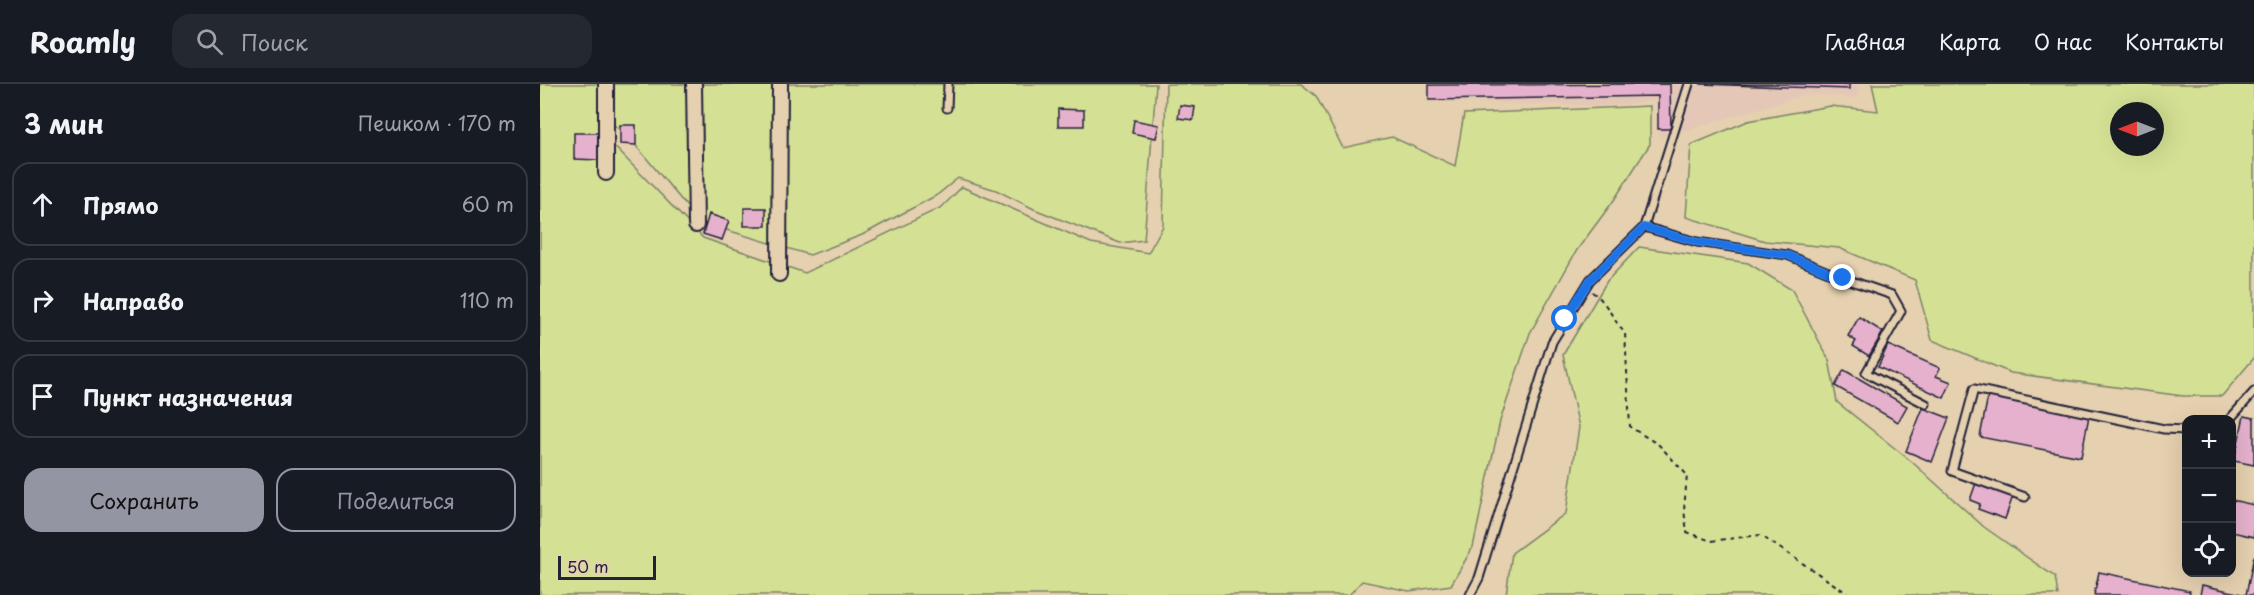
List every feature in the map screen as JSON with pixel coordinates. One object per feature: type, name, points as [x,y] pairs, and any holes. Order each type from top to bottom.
[{"type":"street","points":[[606,84],[606,173]]},
{"type":"street","points":[[694,84],[696,225]]},
{"type":"street","points":[[779,274],[780,84]]},
{"type":"lane","points":[[947,108],[948,84]]},
{"type":"lane","points":[[1470,595],[1479,578],[1552,342],[1585,288],[1644,227],[1689,84]]},
{"type":"lane","points":[[1644,227],[1697,242],[1787,255],[1892,295],[1901,311],[1866,373],[1926,404]]},
{"type":"lane","points":[[2025,497],[1952,471],[1974,389],[2164,429],[2182,430]]},
{"type":"lane","points":[[2233,415],[2254,392]]},
{"type":"path","points":[[1585,288],[1601,298],[1612,320],[1625,333],[1630,427],[1659,445],[1687,475],[1684,510],[1687,532],[1711,541],[1760,535],[1850,595]]},
{"type":"shaded area","points":[[1427,84],[1859,84],[1858,98],[1807,94],[1659,138],[1658,100],[1610,106],[1426,101]]},
{"type":"green space","points":[[540,84],[602,84],[606,138],[703,238],[805,273],[942,207],[962,187],[1091,243],[1148,253],[1163,226],[1166,84],[1301,84],[1316,96],[1343,148],[1392,137],[1455,166],[1464,114],[1650,106],[1650,144],[1614,200],[1577,250],[1530,333],[1500,421],[1473,547],[1451,585],[1409,591],[1362,581],[1349,595],[540,595]]},
{"type":"green space","points":[[609,84],[1156,84],[1144,240],[1120,243],[1034,209],[996,190],[958,178],[937,195],[862,235],[810,255],[700,222],[632,141],[613,124]]},
{"type":"green space","points":[[1872,84],[2254,84],[2254,358],[2222,396],[2183,396],[2011,373],[1932,340],[1915,280],[1839,248],[1765,241],[1686,217],[1691,145],[1748,121],[1830,106],[1878,111]]},
{"type":"green space","points":[[1639,247],[1748,263],[1792,290],[1829,360],[1837,402],[1912,462],[1984,527],[2055,577],[2058,595],[1506,595],[1512,553],[1566,513],[1579,427],[1563,355],[1607,281]]},
{"type":"building","points":[[1670,84],[1671,129],[1658,129],[1658,96],[1429,100],[1429,85]]},
{"type":"building","points":[[1700,84],[1849,84],[1849,89]]},
{"type":"building","points":[[1180,105],[1195,107],[1193,120],[1178,118]]},
{"type":"building","points":[[1058,109],[1084,110],[1084,126],[1058,126]]},
{"type":"building","points":[[1134,120],[1159,125],[1156,138],[1132,133]]},
{"type":"building","points":[[620,125],[636,125],[636,145],[620,144]]},
{"type":"building","points":[[574,133],[599,133],[599,160],[574,159]]},
{"type":"building","points":[[744,208],[766,208],[766,226],[744,226]]},
{"type":"building","points":[[709,214],[729,221],[722,240],[703,234]]},
{"type":"building","points":[[1859,317],[1883,332],[1869,356],[1853,346],[1856,341],[1848,336]]},
{"type":"building","points":[[1888,345],[1940,368],[1936,376],[1951,382],[1944,398],[1878,367]]},
{"type":"building","points":[[1844,370],[1907,406],[1898,422],[1835,386]]},
{"type":"building","points":[[1988,396],[2089,416],[2081,457],[1980,437]]},
{"type":"building","points":[[1923,408],[1949,418],[1932,462],[1906,451]]},
{"type":"building","points":[[2244,416],[2254,418],[2254,465],[2236,461]]},
{"type":"building","points":[[1976,483],[2013,496],[2005,519],[1978,509],[1980,504],[1970,500]]},
{"type":"building","points":[[2236,501],[2254,505],[2254,537],[2236,533]]},
{"type":"building","points":[[2254,556],[2254,595],[2246,595]]},
{"type":"building","points":[[2099,572],[2190,591],[2189,595],[2094,595]]},
{"type":"building","points":[[2202,585],[2246,595],[2200,595]]},
{"type":"route","points":[[1565,319],[1590,280],[1637,231],[1644,227],[1652,227],[1697,242],[1787,255],[1843,278]]}]
